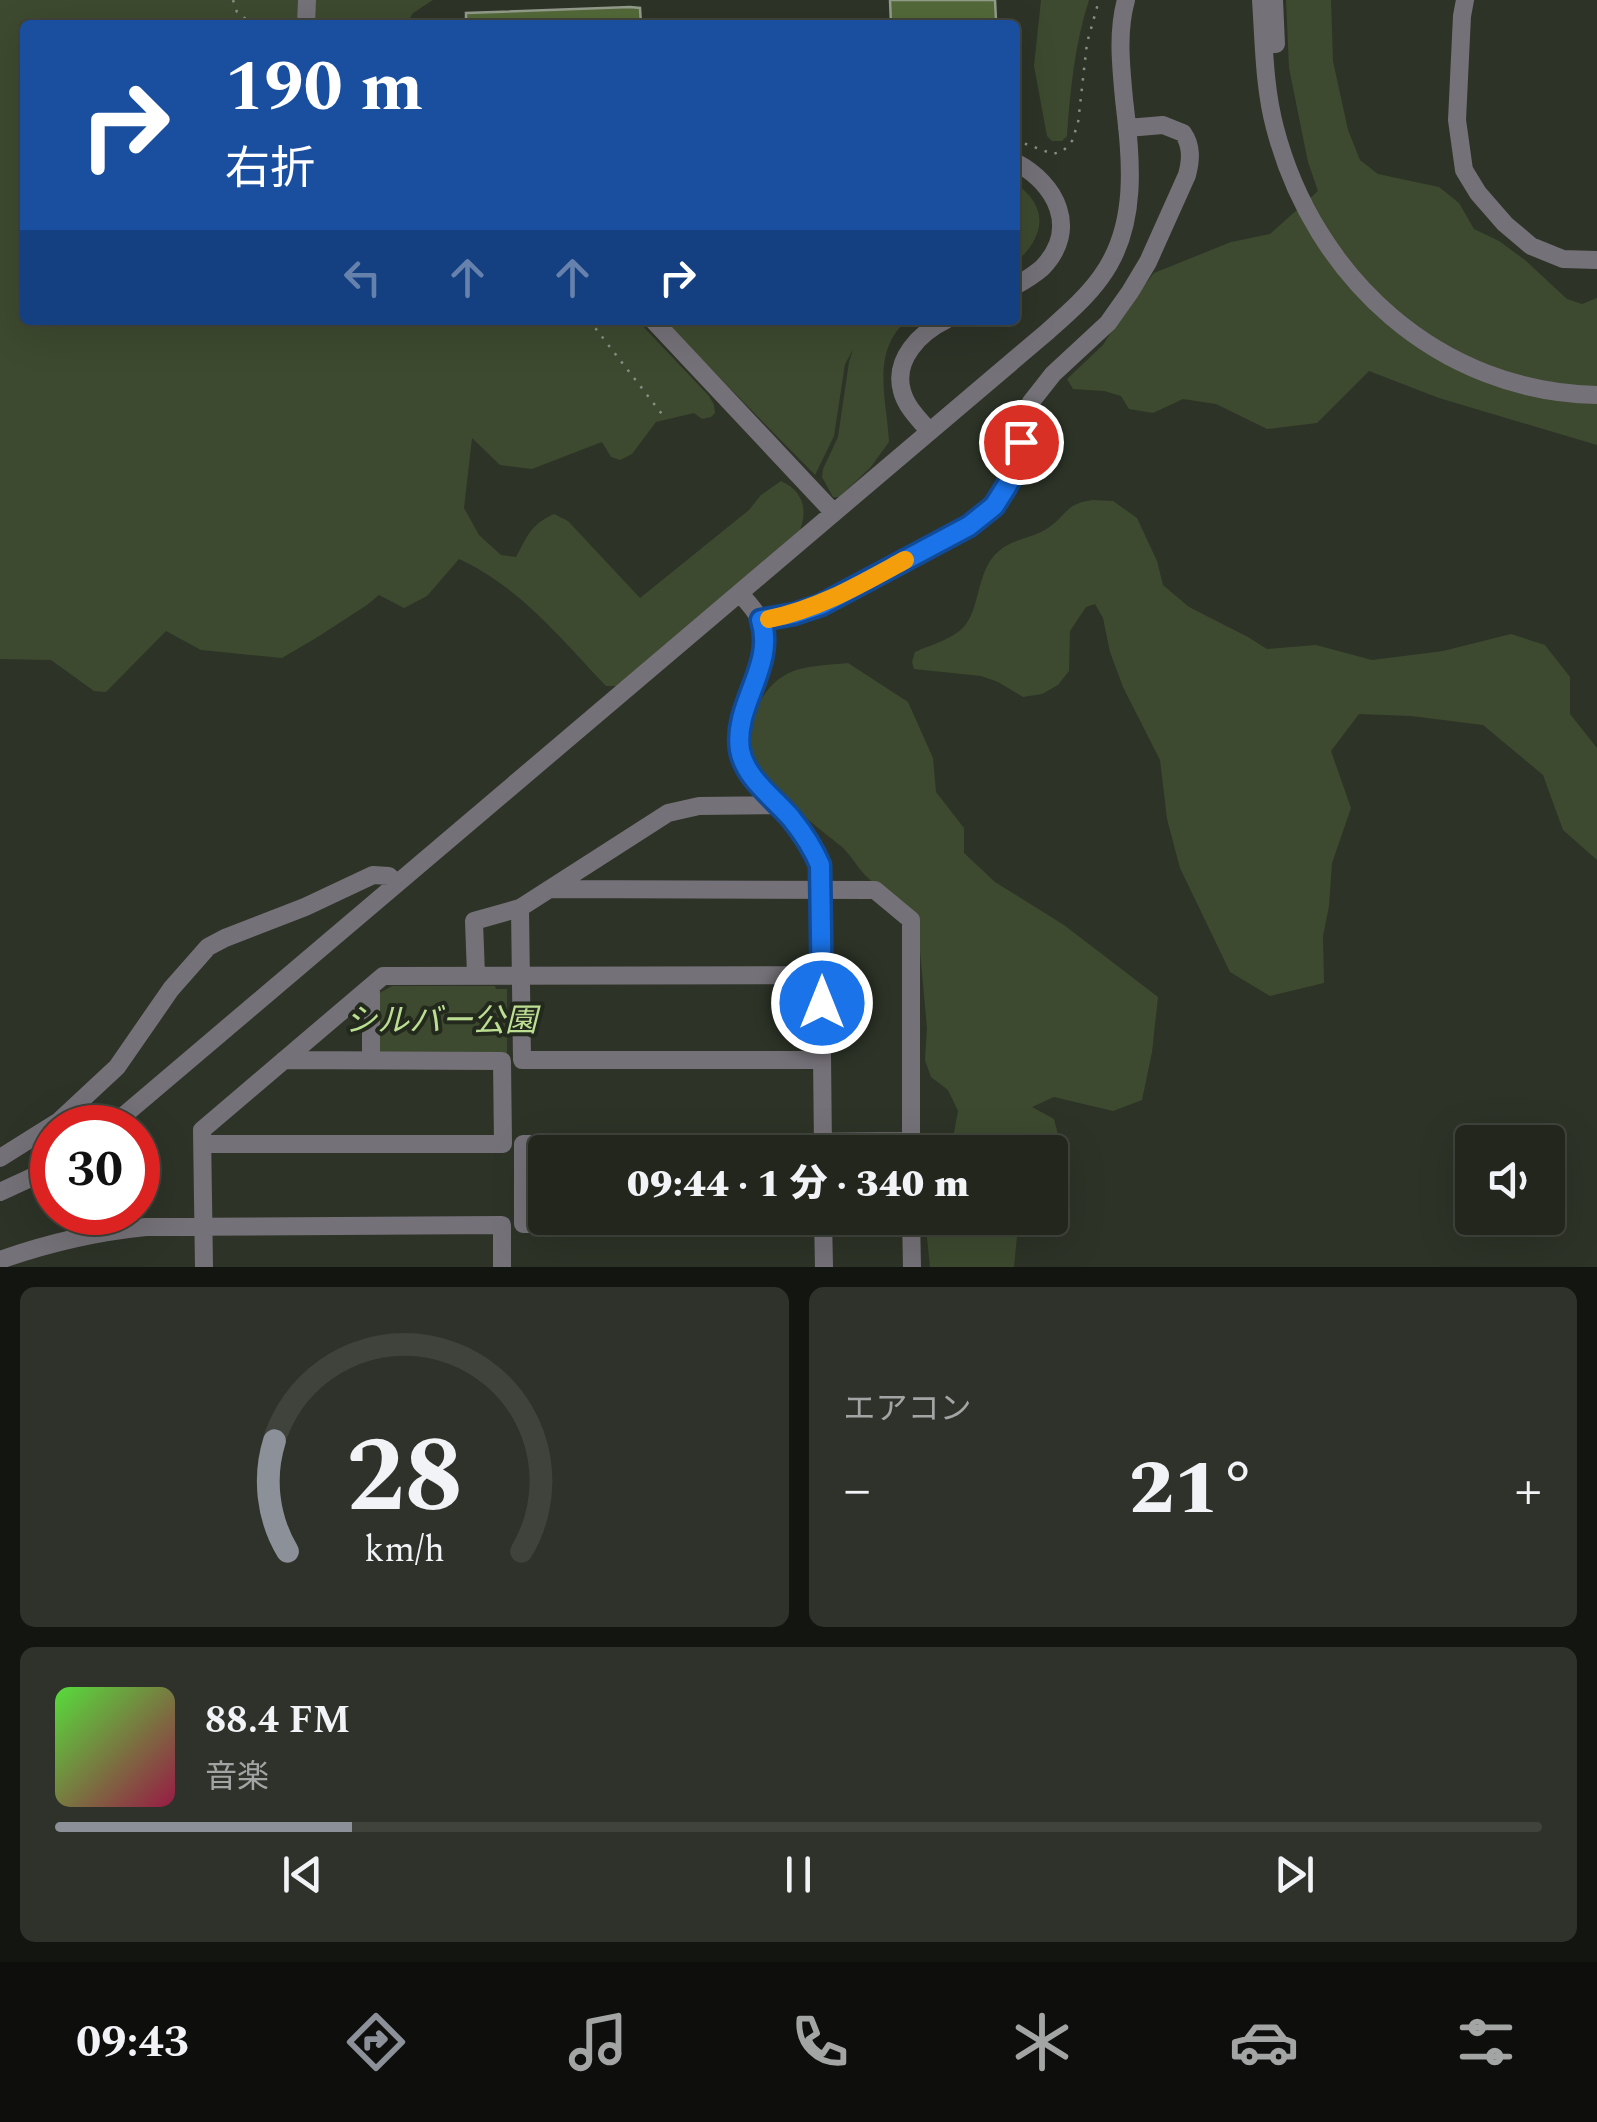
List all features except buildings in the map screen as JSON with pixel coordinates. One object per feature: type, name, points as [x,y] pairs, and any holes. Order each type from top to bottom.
[{"type":"street","points":[[136,1105],[930,432],[1058,322],[1102,276],[1126,222],[1130,192],[1121,44],[1126,0]]},
{"type":"street","points":[[1261,0],[1271,110],[1288,170],[1316,228],[1341,266],[1368,296],[1442,353],[1506,380],[1597,395]]},
{"type":"street","points":[[1274,0],[1278,97],[1288,170]]},
{"type":"street","points":[[1465,0],[1457,120],[1464,170],[1504,224],[1531,246],[1563,258],[1597,260]]},
{"type":"street","points":[[761,620],[821,605],[969,526],[994,506],[1016,469],[1022,420],[1031,402],[1053,374],[1119,308],[1148,262],[1187,175],[1190,150],[1182,132],[1163,126],[1127,128]]},
{"type":"street","points":[[1020,165],[1044,181],[1056,200],[1060,217],[1058,238],[1050,258],[1020,283]]},
{"type":"street","points":[[659,325],[834,512]]},
{"type":"street","points":[[930,432],[906,400],[901,376],[916,340],[935,325]]},
{"type":"street","points":[[739,593],[761,620],[765,648],[742,718],[740,749],[750,772],[814,851],[820,865],[823,1135]]},
{"type":"street","points":[[476,975],[474,921],[520,908],[668,813],[679,809],[779,805]]},
{"type":"street","points":[[0,1158],[59,1120],[117,1067],[171,989],[208,947],[373,875],[389,876],[396,884]]},
{"type":"street","points":[[551,889],[875,890],[910,920],[911,1135]]},
{"type":"street","points":[[520,908],[522,1060],[822,1060]]},
{"type":"street","points":[[204,1267],[202,1130],[383,976],[822,975]]},
{"type":"street","points":[[370,986],[371,1060]]},
{"type":"street","points":[[202,1144],[503,1144],[502,1060],[284,1060]]},
{"type":"street","points":[[528,1144],[524,1144],[522,1224],[528,1224]]},
{"type":"street","points":[[0,1192],[30,1178]]},
{"type":"street","points":[[0,1260],[46,1244],[116,1230],[502,1225],[502,1267]]},
{"type":"street","points":[[823,1235],[824,1267]]},
{"type":"street","points":[[912,1235],[912,1267]]},
{"type":"path","points":[[233,0],[239,20]]},
{"type":"path","points":[[1020,142],[1050,154],[1060,153],[1072,141],[1078,123],[1086,51],[1099,0]]},
{"type":"path","points":[[237,12],[247,20]]},
{"type":"path","points":[[593,325],[665,418]]},
{"type":"green space","points":[[0,0],[433,0],[409,20],[20,20],[20,325],[642,325],[709,396],[715,413],[702,419],[694,413],[656,422],[632,454],[620,460],[611,457],[602,442],[532,469],[500,465],[472,438],[464,508],[479,535],[501,555],[516,557],[535,527],[554,514],[568,521],[640,598],[781,481],[802,501],[800,530],[620,686],[606,686],[520,599],[459,559],[427,596],[404,608],[379,595],[282,658],[201,650],[166,631],[106,692],[94,691],[51,660],[0,659]]},
{"type":"green space","points":[[1041,0],[1089,0],[1074,67],[1067,136],[1062,141],[1052,141],[1047,136],[1034,66]]},
{"type":"green space","points":[[1286,0],[1331,0],[1333,61],[1348,130],[1360,160],[1378,174],[1439,187],[1459,203],[1474,229],[1525,260],[1567,299],[1582,304],[1597,298],[1597,445],[1439,398],[1369,371],[1317,423],[1267,429],[1216,404],[1183,399],[1153,413],[1129,409],[1121,396],[1073,389],[1067,379],[1103,345],[1154,273],[1231,242],[1270,234],[1318,191],[1308,162],[1289,68]]},
{"type":"green space","points":[[1020,187],[1034,202],[1039,222],[1033,243],[1020,258]]},
{"type":"green space","points":[[668,325],[903,325],[888,347],[883,377],[889,442],[870,468],[839,497],[833,497],[822,477],[823,469],[838,437],[853,350],[845,364],[834,436],[815,475]]},
{"type":"green space","points":[[1113,501],[1137,518],[1157,561],[1163,585],[1189,607],[1267,649],[1316,645],[1372,660],[1443,651],[1511,634],[1545,645],[1570,677],[1570,714],[1597,748],[1597,860],[1563,830],[1543,775],[1483,725],[1359,714],[1331,751],[1351,808],[1332,863],[1323,936],[1324,983],[1270,996],[1230,972],[1180,868],[1167,819],[1160,760],[1123,687],[1103,618],[1095,604],[1086,607],[1070,631],[1069,671],[1058,685],[1042,694],[1023,697],[981,676],[914,669],[915,652],[948,638],[966,625],[985,570],[999,551],[1048,528],[1077,504]]},
{"type":"green space","points":[[848,663],[908,702],[933,758],[936,792],[964,828],[964,853],[995,882],[1064,925],[1158,997],[1142,1100],[1113,1111],[1054,1097],[1032,1107],[1054,1119],[1058,1135],[951,1135],[958,1111],[948,1090],[931,1077],[925,1060],[927,1028],[920,920],[872,882],[841,846],[795,808],[754,757],[749,739],[750,719],[765,693],[784,676]]},
{"type":"green space","name":"シルバー公園","points":[[392,986],[507,989],[507,1054],[376,1055],[376,995]]},
{"type":"green space","points":[[927,1235],[1017,1235],[1014,1267],[930,1267]]},
{"type":"slow traffic","points":[[769,619],[821,605],[905,560]]},
{"type":"route","points":[[822,1003],[820,865],[793,821],[750,772],[740,749],[742,718],[765,648],[761,620],[821,605],[969,526],[994,506],[1006,487],[1016,469],[1021,442]]}]
